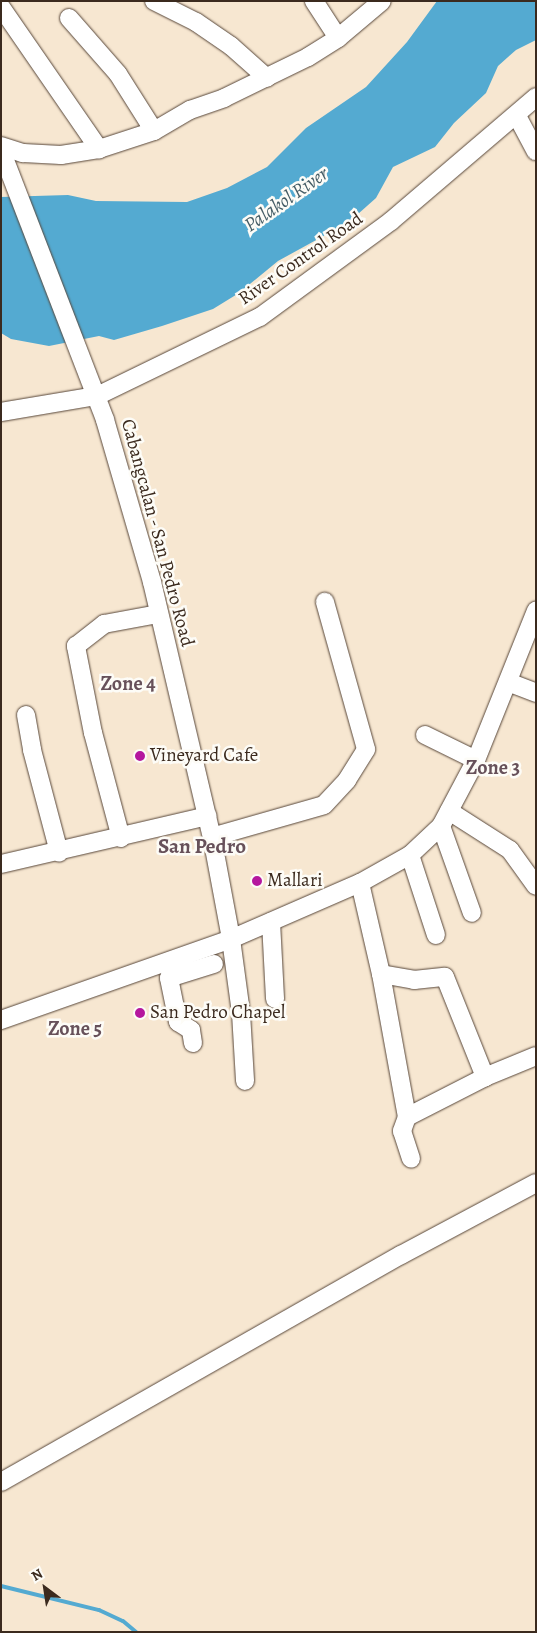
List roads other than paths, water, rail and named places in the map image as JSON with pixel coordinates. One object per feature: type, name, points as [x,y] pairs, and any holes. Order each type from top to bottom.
[{"type":"street","points":[[154,1],[196,22],[231,46],[266,78]]},
{"type":"street","points":[[314,1],[338,38]]},
{"type":"street","points":[[1,146],[41,155],[99,149],[154,131],[190,110],[266,78],[308,57],[338,38],[382,1]]},
{"type":"street","points":[[1,7],[99,149]]},
{"type":"street","points":[[69,18],[118,74],[154,131]]},
{"type":"street","name":"River Control Road","points":[[1,412],[94,390],[260,318],[391,221],[517,116],[536,97]]},
{"type":"street","points":[[517,116],[536,151]]},
{"type":"street","name":"Cabangcalan - San Pedro Road","points":[[1,150],[94,390],[126,489],[212,837],[231,939],[241,1014],[244,1081]]},
{"type":"street","points":[[212,837],[324,804],[347,780],[366,749],[325,602]]},
{"type":"street","points":[[1,1020],[231,939],[360,884],[410,855],[445,819],[476,760],[508,682],[532,634],[536,611]]},
{"type":"street","points":[[121,838],[94,732],[76,646],[104,624],[158,614]]},
{"type":"street","points":[[508,682],[536,693]]},
{"type":"street","points":[[26,715],[32,750],[59,852]]},
{"type":"street","points":[[425,735],[476,760]]},
{"type":"street","points":[[1,864],[121,838],[206,816]]},
{"type":"street","points":[[445,819],[510,850],[536,886]]},
{"type":"street","points":[[445,819],[472,913]]},
{"type":"street","points":[[410,855],[436,934]]},
{"type":"street","points":[[360,884],[381,974],[407,1117],[402,1131],[411,1159]]},
{"type":"street","points":[[271,922],[275,999]]},
{"type":"street","points":[[194,952],[196,971]]},
{"type":"street","points":[[193,1043],[192,1030],[178,1022],[168,978],[214,964]]},
{"type":"street","points":[[381,974],[414,980],[445,977],[485,1077]]},
{"type":"street","points":[[407,1117],[485,1077],[536,1056]]},
{"type":"street","points":[[1,1482],[401,1255],[536,1184]]},
{"type":"water","name":"Palakol River","points":[[437,1],[536,1],[536,40],[516,50],[498,66],[486,93],[454,123],[435,147],[393,167],[376,198],[349,222],[278,261],[239,293],[213,309],[162,326],[114,340],[99,336],[49,346],[11,339],[1,333],[1,197],[68,195],[96,201],[187,202],[227,188],[267,167],[306,128],[366,87],[407,42]]},
{"type":"waterway","points":[[1,1586],[99,1610],[123,1621],[136,1632]]},
{"type":"place","name":"Vineyard Cafe","points":[[140,756]]},
{"type":"place","name":"Mallari","points":[[257,881]]},
{"type":"place","name":"San Pedro Chapel","points":[[140,1013]]},
{"type":"district","name":"Zone 4","points":[[128,683]]},
{"type":"district","name":"Zone 3","points":[[493,767]]},
{"type":"district","name":"San Pedro","points":[[202,846]]},
{"type":"district","name":"Zone 5","points":[[75,1028]]}]
